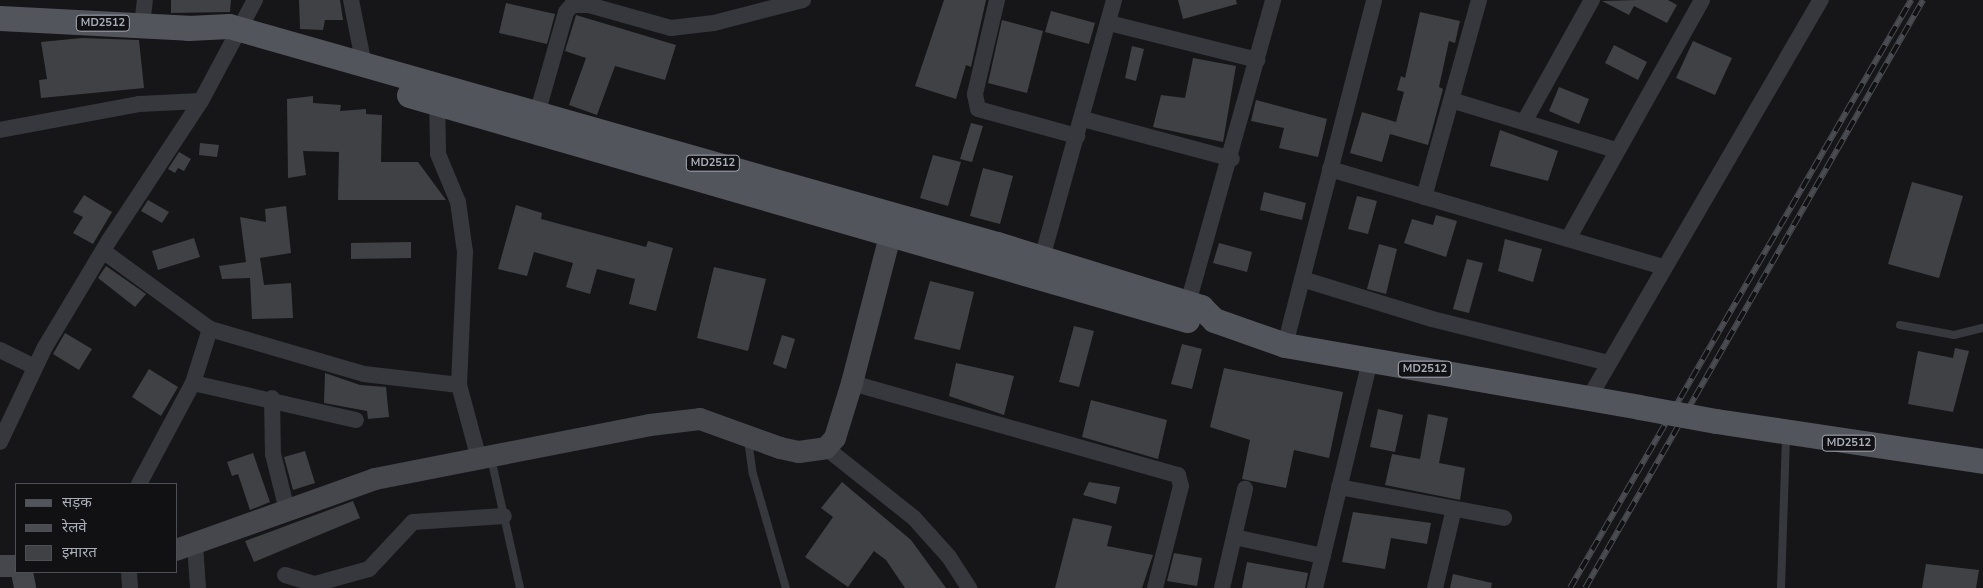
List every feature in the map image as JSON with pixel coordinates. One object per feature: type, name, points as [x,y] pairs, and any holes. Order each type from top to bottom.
[{"type":"main road","name":"MD2512","points":[[0,18],[206,28],[893,225],[1042,258],[1201,307],[1214,320],[1285,345],[1786,434],[1983,462]]},
{"type":"main road","name":"MD2512","points":[[237,37],[364,64],[437,95],[537,114],[893,225],[1194,323],[1214,320]]},
{"type":"street","points":[[142,24],[145,0]]},
{"type":"street","points":[[0,442],[36,367],[102,251],[202,101],[255,0]]},
{"type":"street","points":[[351,0],[364,64]]},
{"type":"street","points":[[537,114],[566,12],[572,5],[589,5],[670,28],[760,5],[803,0]]},
{"type":"street","points":[[997,0],[975,94],[978,109],[1077,136]]},
{"type":"street","points":[[1042,258],[1083,118],[1114,0]]},
{"type":"street","points":[[1188,303],[1232,159],[1273,0]]},
{"type":"street","points":[[1285,345],[1374,0]]},
{"type":"street","points":[[1424,197],[1479,0]]},
{"type":"street","points":[[1524,122],[1592,0]]},
{"type":"street","points":[[1568,239],[1616,150],[1702,0]]},
{"type":"street","points":[[1589,398],[1662,267],[1821,0]]},
{"type":"street","points":[[1109,23],[1257,60]]},
{"type":"street","points":[[437,95],[438,154],[458,202],[464,242],[459,385],[485,458]]},
{"type":"street","points":[[1451,100],[1616,150]]},
{"type":"street","points":[[0,130],[139,104],[202,101]]},
{"type":"street","points":[[1083,118],[1232,159]]},
{"type":"street","points":[[1330,169],[1662,267]]},
{"type":"street","points":[[198,588],[186,548],[375,479],[687,419],[706,421],[748,438],[799,452],[826,448],[835,438],[852,382],[893,225]]},
{"type":"street","points":[[102,251],[210,329],[364,374],[459,385]]},
{"type":"street","points":[[1302,279],[1432,319],[1608,363]]},
{"type":"street","points":[[140,483],[193,383],[210,329]]},
{"type":"street","points":[[0,350],[36,367]]},
{"type":"street","points":[[1316,588],[1370,360]]},
{"type":"street","points":[[852,382],[1178,475],[1181,486],[1156,588]]},
{"type":"street","points":[[193,383],[272,398],[356,420]]},
{"type":"street","points":[[272,398],[273,454],[286,510]]},
{"type":"street","points":[[826,448],[914,518],[949,557],[969,588]]},
{"type":"street","points":[[1339,487],[1504,518]]},
{"type":"street","points":[[1222,588],[1245,490]]},
{"type":"street","points":[[1436,588],[1454,509]]},
{"type":"street","points":[[285,575],[315,586],[369,569],[413,522],[504,516]]},
{"type":"street","points":[[1234,537],[1323,556]]},
{"type":"street","points":[[0,566],[15,566]]},
{"type":"street","points":[[22,573],[25,588]]},
{"type":"street","points":[[128,573],[130,588]]},
{"type":"lane","points":[[1900,326],[1954,335],[1983,328]]},
{"type":"lane","points":[[1781,588],[1786,434]]},
{"type":"lane","points":[[748,438],[753,474],[786,588]]},
{"type":"lane","points":[[485,458],[504,516],[520,588]]},
{"type":"building","points":[[171,0],[231,0],[230,12],[171,13]]},
{"type":"building","points":[[299,0],[340,0],[343,20],[325,20],[323,30],[300,29]]},
{"type":"building","points":[[944,0],[986,0],[971,67],[966,65],[956,99],[915,86]]},
{"type":"building","points":[[1178,0],[1236,0],[1237,4],[1183,19]]},
{"type":"building","points":[[1668,0],[1677,5],[1667,23],[1634,6],[1629,15],[1602,1]]},
{"type":"building","points":[[506,3],[555,14],[547,44],[499,33]]},
{"type":"building","points":[[1051,11],[1095,23],[1089,44],[1045,32]]},
{"type":"building","points":[[1420,12],[1460,21],[1455,43],[1449,41],[1439,87],[1443,89],[1428,145],[1390,134],[1382,162],[1350,153],[1362,112],[1396,122],[1404,92],[1397,90],[1401,76],[1405,78]]},
{"type":"building","points":[[576,15],[676,45],[665,80],[615,66],[597,115],[569,105],[586,58],[565,51]]},
{"type":"building","points":[[1002,20],[1043,31],[1027,93],[988,83]]},
{"type":"building","points":[[82,38],[139,40],[144,88],[41,98],[39,80],[47,79],[41,42]]},
{"type":"building","points":[[1693,41],[1732,58],[1715,95],[1676,78]]},
{"type":"building","points":[[1614,45],[1647,62],[1638,80],[1605,63]]},
{"type":"building","points":[[1132,46],[1144,49],[1136,81],[1125,78]]},
{"type":"building","points":[[1193,58],[1236,66],[1223,142],[1153,127],[1161,95],[1185,98]]},
{"type":"building","points":[[1559,87],[1589,99],[1579,124],[1549,111]]},
{"type":"building","points":[[313,96],[313,103],[341,105],[340,111],[366,109],[366,114],[382,115],[381,162],[418,162],[446,200],[338,200],[339,152],[303,151],[306,175],[288,178],[287,99]]},
{"type":"building","points":[[1256,100],[1327,119],[1318,157],[1279,148],[1284,128],[1251,121]]},
{"type":"building","points":[[971,123],[983,126],[972,162],[960,159]]},
{"type":"building","points":[[1500,130],[1558,151],[1548,181],[1490,166]]},
{"type":"building","points":[[200,143],[219,145],[217,157],[199,155]]},
{"type":"building","points":[[179,152],[191,159],[184,171],[178,168],[175,173],[168,169]]},
{"type":"building","points":[[933,155],[961,162],[948,206],[920,198]]},
{"type":"building","points":[[983,168],[1013,176],[1000,224],[970,216]]},
{"type":"building","points":[[1912,182],[1963,196],[1939,278],[1888,264]]},
{"type":"building","points":[[1264,192],[1306,203],[1302,220],[1260,210]]},
{"type":"building","points":[[84,195],[112,212],[93,244],[73,233],[83,217],[73,212]]},
{"type":"building","points":[[1357,196],[1377,201],[1368,234],[1348,229]]},
{"type":"building","points":[[148,200],[169,212],[162,223],[141,211]]},
{"type":"building","points":[[516,205],[542,213],[541,219],[646,247],[648,241],[673,248],[656,311],[629,304],[635,279],[597,269],[590,294],[566,287],[573,263],[534,252],[527,276],[498,269]]},
{"type":"building","points":[[286,206],[291,253],[260,258],[264,285],[291,283],[293,318],[252,319],[250,278],[222,279],[219,266],[246,262],[240,217],[266,222],[265,209]]},
{"type":"building","points":[[1436,215],[1457,221],[1446,257],[1404,243],[1412,219],[1433,225]]},
{"type":"building","points":[[194,238],[200,257],[158,270],[152,251]]},
{"type":"building","points":[[1505,239],[1542,249],[1533,282],[1498,271]]},
{"type":"building","points":[[411,242],[411,258],[351,259],[351,243]]},
{"type":"building","points":[[1219,243],[1252,252],[1247,272],[1213,263]]},
{"type":"building","points":[[1379,244],[1397,249],[1386,294],[1367,289]]},
{"type":"building","points":[[1467,259],[1483,263],[1469,313],[1453,309]]},
{"type":"building","points":[[106,266],[146,294],[135,307],[98,278]]},
{"type":"building","points":[[714,267],[766,279],[748,351],[697,338]]},
{"type":"building","points":[[930,281],[974,292],[960,350],[914,339]]},
{"type":"building","points":[[1074,326],[1094,331],[1079,387],[1059,382]]},
{"type":"building","points":[[65,333],[92,349],[79,370],[53,354]]},
{"type":"building","points":[[782,335],[795,339],[786,369],[773,364]]},
{"type":"building","points":[[1182,344],[1202,349],[1192,389],[1171,384]]},
{"type":"building","points":[[1955,348],[1969,351],[1953,412],[1908,404],[1918,351],[1953,358]]},
{"type":"building","points":[[956,363],[1014,376],[1004,415],[949,396]]},
{"type":"building","points":[[1224,368],[1343,392],[1329,458],[1294,450],[1286,488],[1242,479],[1250,440],[1210,427]]},
{"type":"building","points":[[149,369],[178,387],[161,416],[132,397]]},
{"type":"building","points":[[325,373],[360,385],[386,387],[389,417],[368,419],[367,411],[324,403]]},
{"type":"building","points":[[1091,400],[1167,420],[1158,459],[1082,437]]},
{"type":"building","points":[[1378,409],[1403,415],[1395,452],[1370,447]]},
{"type":"building","points":[[1428,414],[1448,418],[1439,463],[1465,468],[1460,500],[1385,485],[1392,454],[1420,459]]},
{"type":"building","points":[[305,451],[315,483],[293,490],[284,457]]},
{"type":"building","points":[[253,453],[270,502],[250,510],[238,474],[232,476],[227,462]]},
{"type":"building","points":[[842,482],[911,540],[946,588],[905,588],[886,560],[874,551],[848,587],[805,557],[833,517],[821,508]]},
{"type":"building","points":[[1089,482],[1120,487],[1116,504],[1083,495]]},
{"type":"building","points":[[353,501],[360,518],[254,562],[245,541]]},
{"type":"building","points":[[1353,512],[1431,523],[1427,544],[1391,538],[1385,569],[1342,562]]},
{"type":"building","points":[[1073,518],[1112,526],[1107,546],[1153,555],[1142,588],[1055,588]]},
{"type":"building","points":[[1174,553],[1202,558],[1197,586],[1167,581]]},
{"type":"building","points":[[1247,562],[1308,573],[1305,588],[1242,588]]},
{"type":"building","points":[[1926,564],[1979,570],[1976,588],[1922,588]]},
{"type":"building","points":[[1453,574],[1492,583],[1491,588],[1450,588]]},
{"type":"railway","points":[[1570,588],[1911,0]]},
{"type":"railway","points":[[1585,588],[1923,0]]}]
